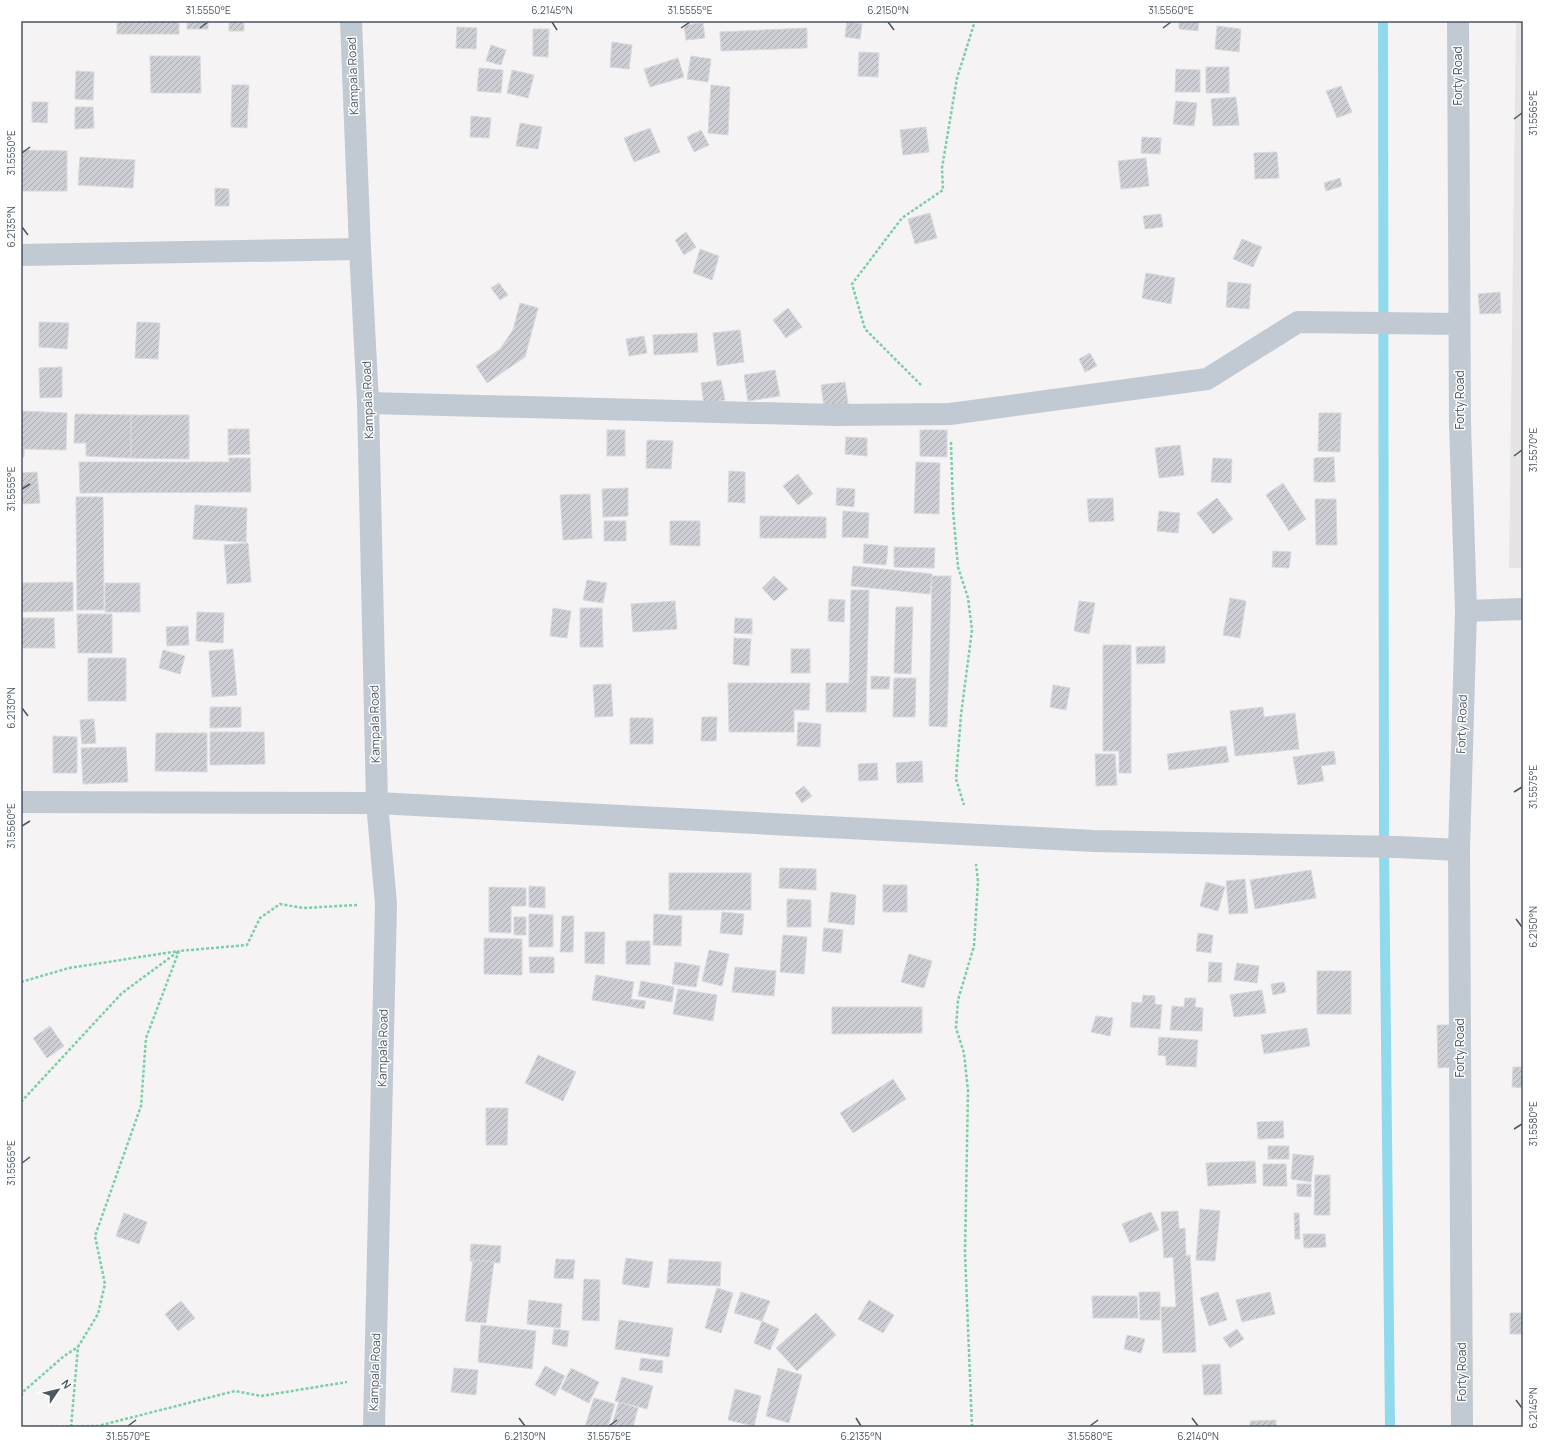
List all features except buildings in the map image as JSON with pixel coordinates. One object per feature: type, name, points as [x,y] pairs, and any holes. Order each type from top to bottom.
[{"type":"street","name":"Kampala Road","points":[[351,21],[368,403],[377,803],[386,904],[374,1427]]},
{"type":"street","name":"Forty Road","points":[[1458,21],[1460,424],[1466,611],[1459,850],[1462,1427]]},
{"type":"street","points":[[21,255],[360,249]]},
{"type":"street","points":[[368,403],[836,416],[950,414],[1207,379],[1298,322],[1459,324]]},
{"type":"street","points":[[1466,611],[1523,609]]},
{"type":"street","points":[[21,802],[377,803],[1094,841],[1398,847],[1459,850]]},
{"type":"path","points":[[972,1427],[966,1252],[968,1091],[964,1053],[956,1028],[958,1000],[974,946],[978,881],[974,835],[956,779],[961,714],[972,630],[968,598],[958,567],[953,510],[950,414],[865,329],[852,284],[902,218],[943,190],[942,168],[957,78],[975,21]]},
{"type":"path","points":[[21,982],[69,968],[179,951],[248,945],[260,918],[280,904],[303,908],[386,904]]},
{"type":"path","points":[[21,1102],[122,993],[179,951]]},
{"type":"path","points":[[21,1396],[24,1391],[52,1366],[78,1347],[98,1314],[105,1284],[95,1236],[141,1106],[146,1038],[179,951]]},
{"type":"path","points":[[71,1426],[78,1347]]},
{"type":"path","points":[[21,1427],[98,1426],[235,1391],[261,1396],[376,1377]]},
{"type":"shaded area","points":[[1516,21],[1523,21],[1523,568],[1509,568]]},
{"type":"waterway","points":[[1383,21],[1384,846],[1390,1427]]}]
